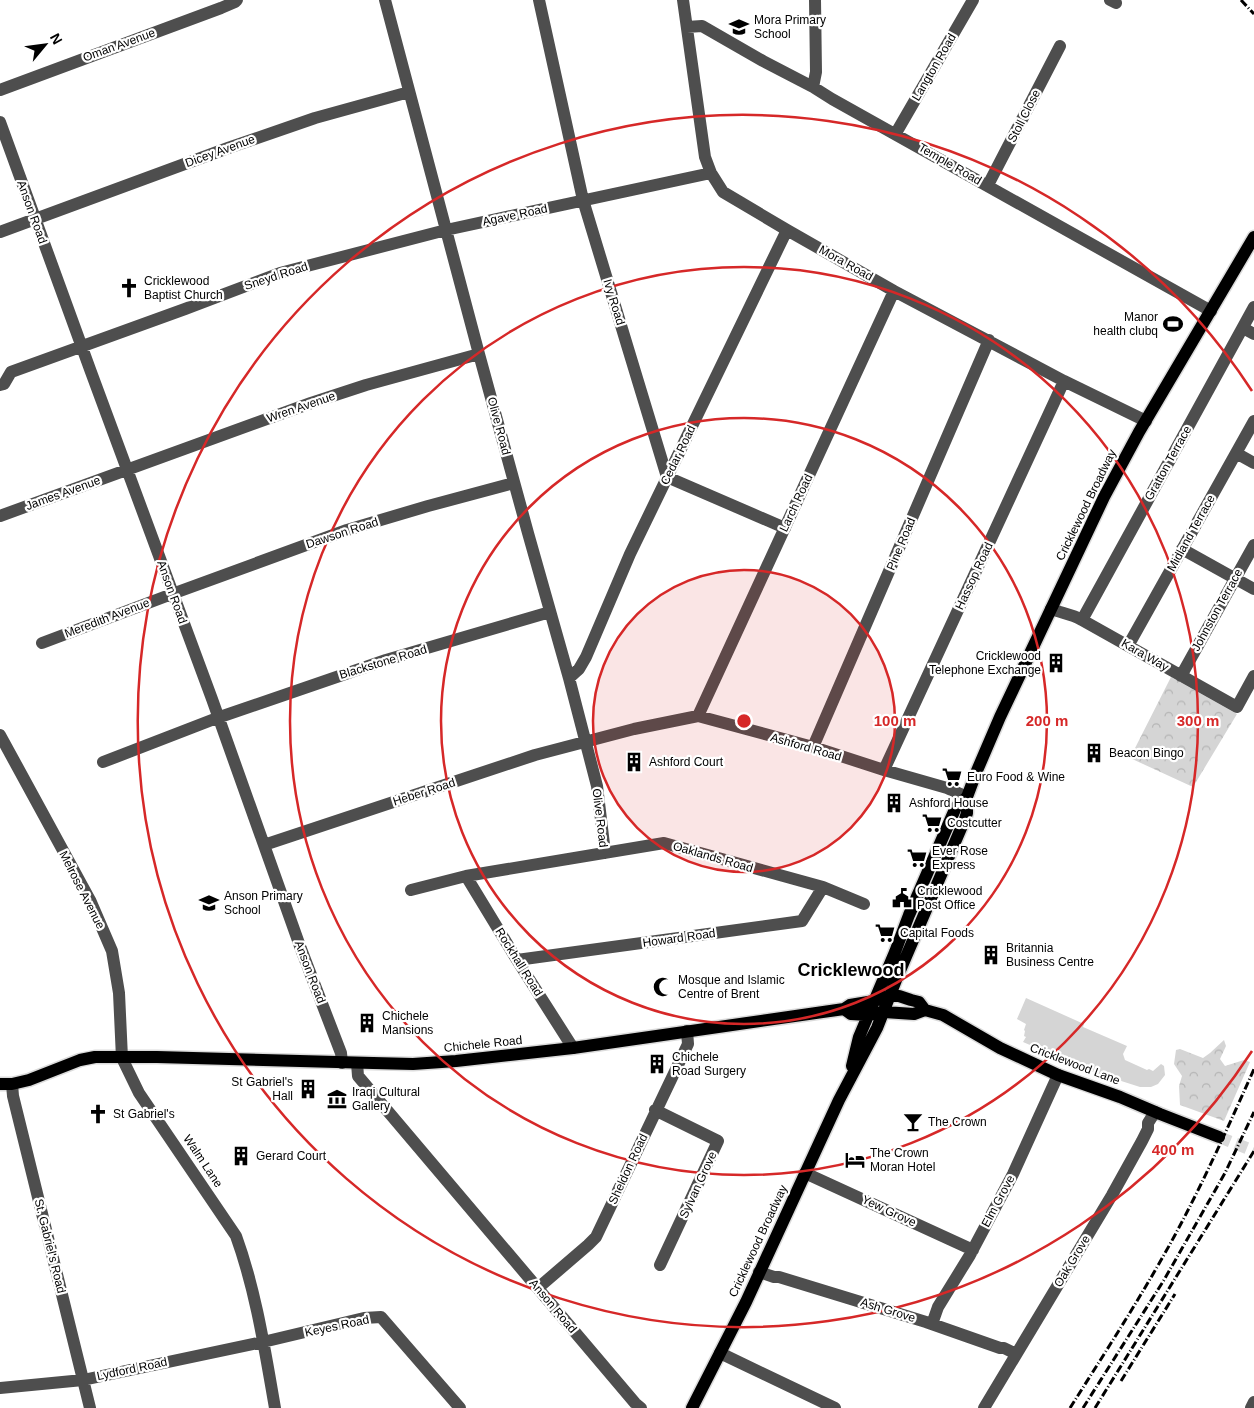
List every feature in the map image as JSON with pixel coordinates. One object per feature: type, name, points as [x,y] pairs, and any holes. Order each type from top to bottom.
[{"type":"main road","name":"Cricklewood Broadway","points":[[692,1408],[746,1302],[805,1172],[884,1012],[965,819],[967,797],[976,773],[1000,717],[1104,497],[1120,465],[1254,237]]},
{"type":"main road","name":"Cricklewood Broadway","points":[[847,1084],[859,1036],[909,915],[953,813],[956,807],[967,797]]},
{"type":"main road","name":"Chichele Road","points":[[122,1058],[158,1057],[413,1064],[456,1062],[573,1048],[844,1009],[890,996]]},
{"type":"main road","name":"Cricklewood Lane","points":[[890,996],[899,996],[919,1002],[925,1010]]},
{"type":"main road","name":"Chichele Road","points":[[844,1009],[851,1014],[868,1015]]},
{"type":"main road","name":"Cricklewood Lane","points":[[868,1015],[884,1012],[914,1014],[925,1010],[944,1015],[1000,1048],[1058,1075],[1120,1096],[1219,1137]]},
{"type":"main road","points":[[6,1084],[42,1075],[80,1060],[95,1057],[122,1058]]},
{"type":"street","name":"Oman Avenue","points":[[0,90],[237,0]]},
{"type":"street","name":"Olive Road","points":[[385,0],[597,786],[605,853]]},
{"type":"street","name":"Ivy Road","points":[[539,0],[583,200],[667,476]]},
{"type":"street","name":"Mora Road","points":[[683,0],[704,157],[711,173],[724,192],[894,291],[1146,422]]},
{"type":"street","points":[[813,87],[816,72],[815,0]]},
{"type":"street","name":"Langton Road","points":[[896,133],[973,0]]},
{"type":"street","name":"Temple Road","points":[[687,27],[702,26],[1211,311]]},
{"type":"street","name":"Stoll Close","points":[[988,185],[1060,46]]},
{"type":"street","name":"Dicey Avenue","points":[[0,232],[315,118],[409,92]]},
{"type":"street","name":"Anson Road","points":[[0,122],[301,949],[341,1053],[342,1063]]},
{"type":"street","name":"Agave Road","points":[[446,230],[711,173]]},
{"type":"street","name":"Sneyd Road","points":[[6,369],[82,346],[280,273],[446,230]]},
{"type":"street","name":"Cedar Road","points":[[569,678],[579,669],[586,657],[630,554],[787,230]]},
{"type":"street","name":"Larch Road","points":[[698,716],[894,291]]},
{"type":"street","name":"Gratton Terrace","points":[[1082,620],[1248,331],[1254,307]]},
{"type":"street","name":"Pine Road","points":[[813,747],[990,340]]},
{"type":"street","name":"Wren Avenue","points":[[126,470],[311,403],[366,385],[479,354]]},
{"type":"street","points":[[0,385],[4,384],[6,369]]},
{"type":"street","name":"Hassop Road","points":[[884,770],[1064,381]]},
{"type":"street","name":"Midland Terrace","points":[[1128,646],[1254,421]]},
{"type":"street","points":[[1236,453],[1254,463]]},
{"type":"street","name":"James Avenue","points":[[0,516],[126,470]]},
{"type":"street","points":[[667,476],[785,528]]},
{"type":"street","name":"Dawson Road","points":[[172,594],[347,530],[514,483]]},
{"type":"street","name":"Johnston Terrace","points":[[1181,676],[1254,545]]},
{"type":"street","points":[[1182,549],[1254,589]]},
{"type":"street","name":"Meredith Avenue","points":[[42,643],[172,594]]},
{"type":"street","name":"Kara Way","points":[[1051,608],[1065,614],[1074,615],[1237,707],[1254,676]]},
{"type":"street","name":"Blackstone Road","points":[[103,762],[217,718],[386,660],[550,612]]},
{"type":"street","name":"Ashford Road","points":[[585,743],[634,729],[698,716],[813,747],[947,788],[967,797]]},
{"type":"street","name":"Melrose Avenue","points":[[0,735],[90,900],[112,951],[119,993],[122,1058]]},
{"type":"street","name":"Heber Road","points":[[264,845],[535,755],[585,743]]},
{"type":"street","name":"Oaklands Road","points":[[411,890],[466,876],[664,843],[824,887],[864,904]]},
{"type":"street","name":"Rockhall Road","points":[[466,876],[573,1048]]},
{"type":"street","name":"Howard Road","points":[[517,960],[802,921],[824,887]]},
{"type":"street","name":"Sheldon Road","points":[[538,1288],[596,1237],[688,1044],[687,1031]]},
{"type":"street","name":"Walm Lane","points":[[122,1058],[139,1093],[236,1236],[245,1260],[275,1408]]},
{"type":"street","name":"Anson Road","points":[[357,1063],[358,1076],[641,1408]]},
{"type":"street","name":"Elm Grove","points":[[932,1324],[938,1307],[972,1250],[1013,1174],[1058,1075]]},
{"type":"street","name":"St. Gabriel's Road","points":[[6,1084],[12,1096],[90,1408]]},
{"type":"street","name":"Sylvan Grove","points":[[655,1110],[718,1141],[660,1265]]},
{"type":"street","name":"Oak Grove","points":[[984,1408],[1107,1203],[1148,1129],[1148,1123],[1155,1112]]},
{"type":"street","name":"Yew Grove","points":[[805,1172],[972,1250]]},
{"type":"street","name":"Ash Grove","points":[[759,1272],[932,1324],[1004,1348],[1016,1354]]},
{"type":"street","name":"Keyes Road","points":[[263,1342],[364,1318],[381,1317],[460,1408]]},
{"type":"street","name":"Lydford Road","points":[[0,1388],[83,1380],[263,1342]]},
{"type":"street","points":[[720,1353],[835,1408]]},
{"type":"street","points":[[1251,1408],[1254,1402]]},
{"type":"green space","points":[[1171,677],[1237,714],[1193,787],[1130,758]]},
{"type":"green space","points":[[1026,998],[1084,1024],[1083,1027],[1127,1046],[1123,1054],[1125,1060],[1153,1071],[1161,1064],[1164,1066],[1165,1075],[1158,1084],[1151,1087],[1140,1087],[1090,1071],[1023,1042],[1026,1037],[1024,1036],[1024,1030],[1026,1024],[1017,1019]]},
{"type":"green space","points":[[1224,1040],[1226,1046],[1220,1059],[1225,1066],[1244,1060],[1250,1062],[1224,1121],[1180,1105],[1179,1086],[1182,1076],[1174,1064],[1176,1050],[1180,1049],[1203,1058]]},
{"type":"tunnel","points":[[1219,1137],[1254,1151]]},
{"type":"railway","points":[[1241,0],[1254,14]]},
{"type":"railway","points":[[1070,1408],[1137,1301],[1175,1235],[1226,1132],[1254,1069]]},
{"type":"railway","points":[[1083,1408],[1164,1280],[1225,1173],[1254,1112]]},
{"type":"railway","points":[[1095,1408],[1254,1151]]},
{"type":"railway","points":[[1121,1381],[1175,1294]]},
{"type":"place","name":"Mora Primary School","points":[[739,27]]},
{"type":"place","name":"Cricklewood Baptist Church","points":[[129,288]]},
{"type":"place","name":"Manor health clubq","points":[[1173,324]]},
{"type":"place","name":"Cricklewood Telephone Exchange","points":[[1056,663]]},
{"type":"place","name":"Beacon Bingo","points":[[1094,753]]},
{"type":"place","name":"Ashford Court","points":[[634,762]]},
{"type":"place","name":"Euro Food & Wine","points":[[952,777]]},
{"type":"place","name":"Ashford House","points":[[894,803]]},
{"type":"place","name":"Costcutter","points":[[932,823]]},
{"type":"place","name":"Ever Rose Express","points":[[917,858]]},
{"type":"place","name":"Cricklewood Post Office","points":[[902,898]]},
{"type":"place","name":"Anson Primary School","points":[[209,903]]},
{"type":"place","name":"Capital Foods","points":[[885,933]]},
{"type":"place","name":"Britannia Business Centre","points":[[991,955]]},
{"type":"place","name":"Mosque and Islamic Centre of Brent","points":[[663,987]]},
{"type":"place","name":"Chichele Mansions","points":[[367,1023]]},
{"type":"place","name":"Chichele Road Surgery","points":[[657,1064]]},
{"type":"place","name":"St Gabriel's Hall","points":[[308,1089]]},
{"type":"place","name":"Iraqi Cultural Gallery","points":[[337,1099]]},
{"type":"place","name":"St Gabriel's","points":[[98,1114]]},
{"type":"place","name":"The Crown","points":[[913,1122]]},
{"type":"place","name":"Gerard Court","points":[[241,1156]]},
{"type":"place","name":"The Crown Moran Hotel","points":[[855,1160]]},
{"type":"district","name":"Cricklewood","points":[[851,970]]}]
